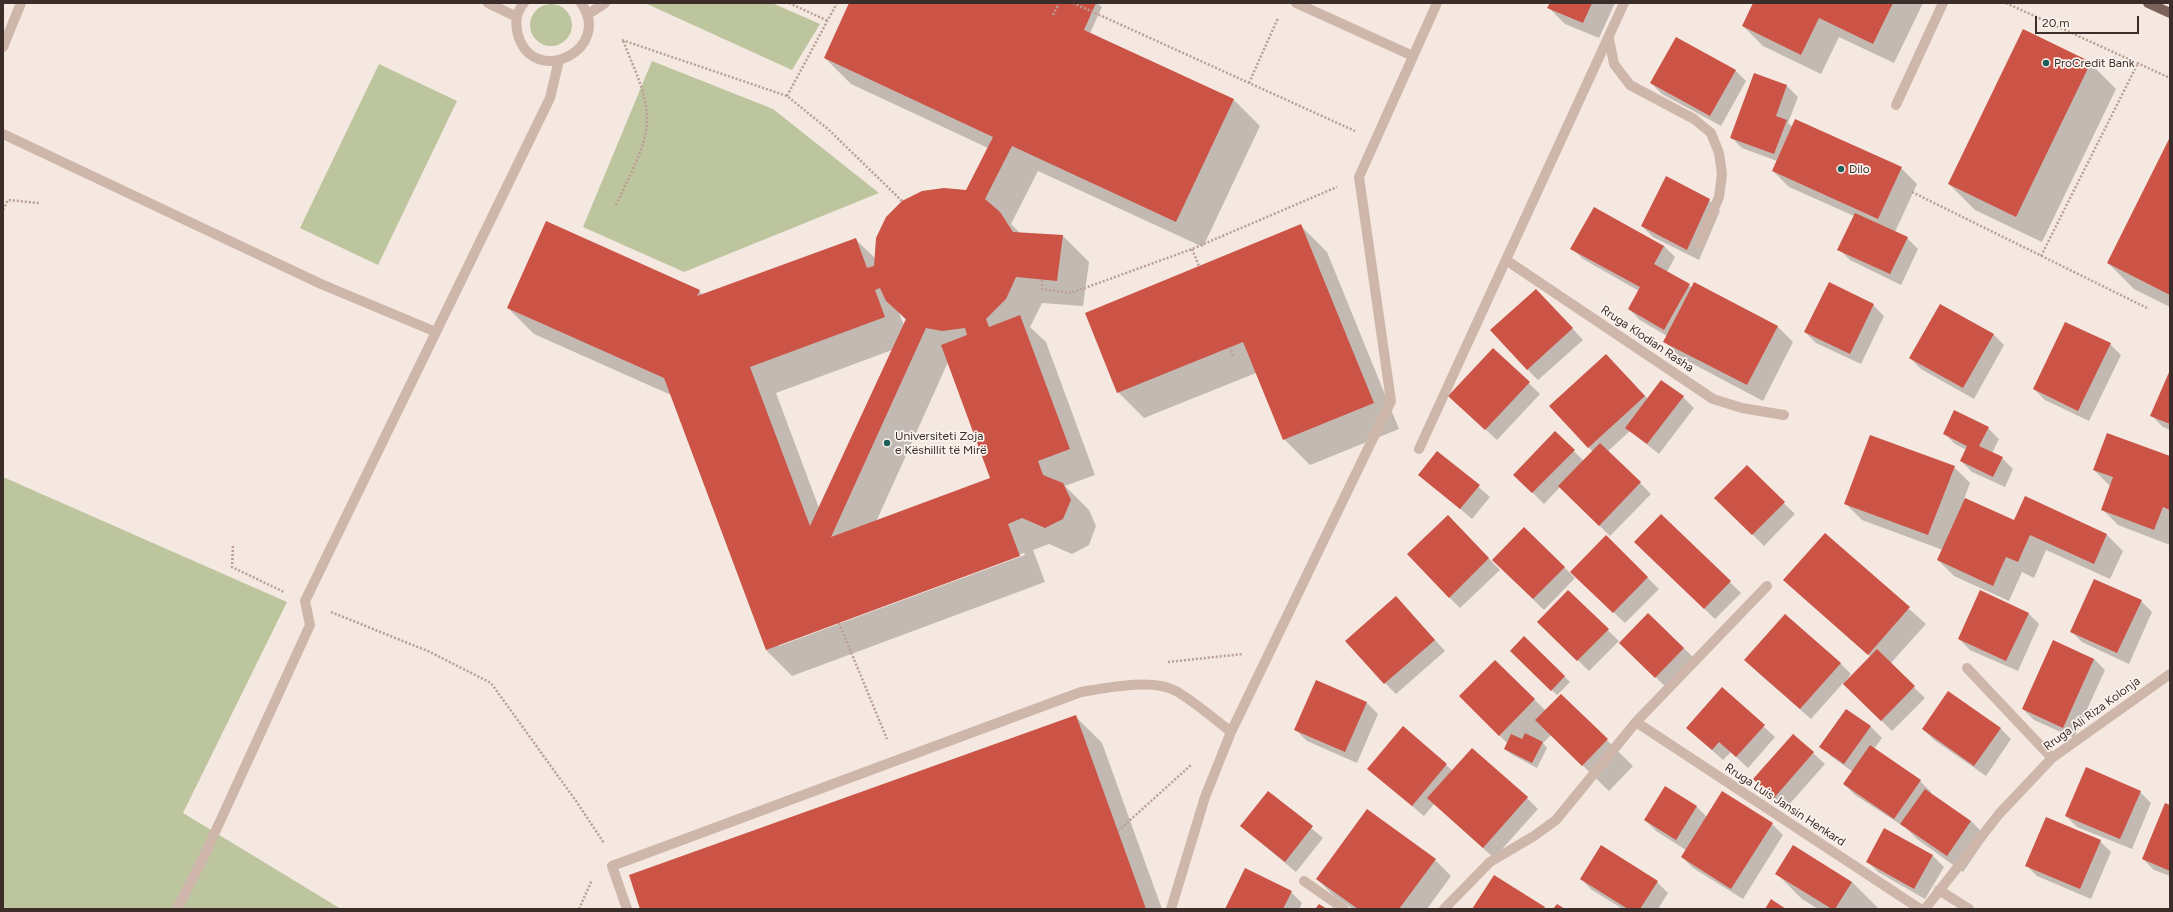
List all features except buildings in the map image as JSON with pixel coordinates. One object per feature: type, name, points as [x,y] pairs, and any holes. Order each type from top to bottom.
[{"type":"main road","points":[[2148,3],[2170,13]]},
{"type":"street","points":[[3,46],[21,3]]},
{"type":"street","points":[[488,3],[517,17]]},
{"type":"street","points":[[524,3],[517,17],[516,29],[520,41],[526,51],[536,58],[548,61],[559,60],[570,56],[580,48],[586,39],[588,26],[587,15],[581,3]]},
{"type":"street","points":[[587,15],[605,3]]},
{"type":"street","points":[[1296,3],[1413,56]]},
{"type":"street","points":[[1171,909],[1205,797],[1231,732],[1391,401],[1359,177],[1437,3]]},
{"type":"street","points":[[1419,449],[1609,39],[1624,3]]},
{"type":"street","points":[[1896,105],[1943,3]]},
{"type":"street","points":[[1609,39],[1614,64],[1630,85],[1694,119],[1711,134],[1719,153],[1722,174],[1719,197],[1699,244]]},
{"type":"street","points":[[177,909],[209,845],[310,625],[305,601],[550,98],[559,60]]},
{"type":"street","points":[[3,134],[321,284],[436,332]]},
{"type":"street","name":"Rruga Klodian Rasha","points":[[1506,260],[1713,399],[1742,408],[1784,415]]},
{"type":"street","points":[[1444,909],[1490,862],[1534,836],[1556,820],[1636,722],[1767,586]]},
{"type":"street","points":[[1967,668],[2052,758]]},
{"type":"street","name":"Rruga Ali Riza Kolonja","points":[[1925,909],[1999,814],[2052,758],[2170,674]]},
{"type":"street","points":[[627,909],[612,866],[1081,692],[1120,685],[1150,685],[1175,690],[1231,732]]},
{"type":"street","name":"Rruga Luis Jansin Henkard","points":[[1636,722],[1920,909]]},
{"type":"street","points":[[1304,881],[1344,909]]},
{"type":"street","points":[[1939,890],[1970,909]]},
{"type":"path","points":[[789,3],[828,21]]},
{"type":"path","points":[[787,96],[838,3]]},
{"type":"path","points":[[1053,15],[1059,3]]},
{"type":"path","points":[[1073,3],[1375,140]]},
{"type":"path","points":[[2006,3],[2170,78]]},
{"type":"path","points":[[1249,83],[1281,10]]},
{"type":"path","points":[[616,205],[641,149],[648,120],[644,95],[622,40],[787,96],[828,130],[902,201]]},
{"type":"path","points":[[2041,256],[2138,63]]},
{"type":"path","points":[[1042,280],[1042,289],[1071,293],[1192,249],[1359,177]]},
{"type":"path","points":[[1912,192],[2149,310]]},
{"type":"path","points":[[3,210],[8,200],[39,203]]},
{"type":"path","points":[[1192,249],[1198,266]]},
{"type":"path","points":[[1229,347],[1234,358]]},
{"type":"path","points":[[233,546],[232,567],[305,601],[430,652],[491,683],[580,806],[607,848],[612,866]]},
{"type":"path","points":[[839,624],[896,761]]},
{"type":"path","points":[[1118,831],[1195,762]]},
{"type":"green space","points":[[772,3],[820,24],[792,70],[647,4]]},
{"type":"green space","points":[[547,4],[555,4],[566,10],[572,21],[572,29],[566,40],[555,46],[547,46],[536,40],[530,29],[530,21],[536,10]]},
{"type":"green space","points":[[652,61],[773,109],[879,193],[684,272],[583,227]]},
{"type":"green space","points":[[379,64],[457,101],[378,265],[300,228]]},
{"type":"green space","points":[[3,477],[287,602],[183,813],[341,909],[3,909]]},
{"type":"place","name":"ProCredit Bank","points":[[2046,63]]},
{"type":"place","name":"Dilo","points":[[1841,169]]},
{"type":"place","name":"Universiteti Zoja e Këshillit të Mirë","points":[[887,443]]}]
